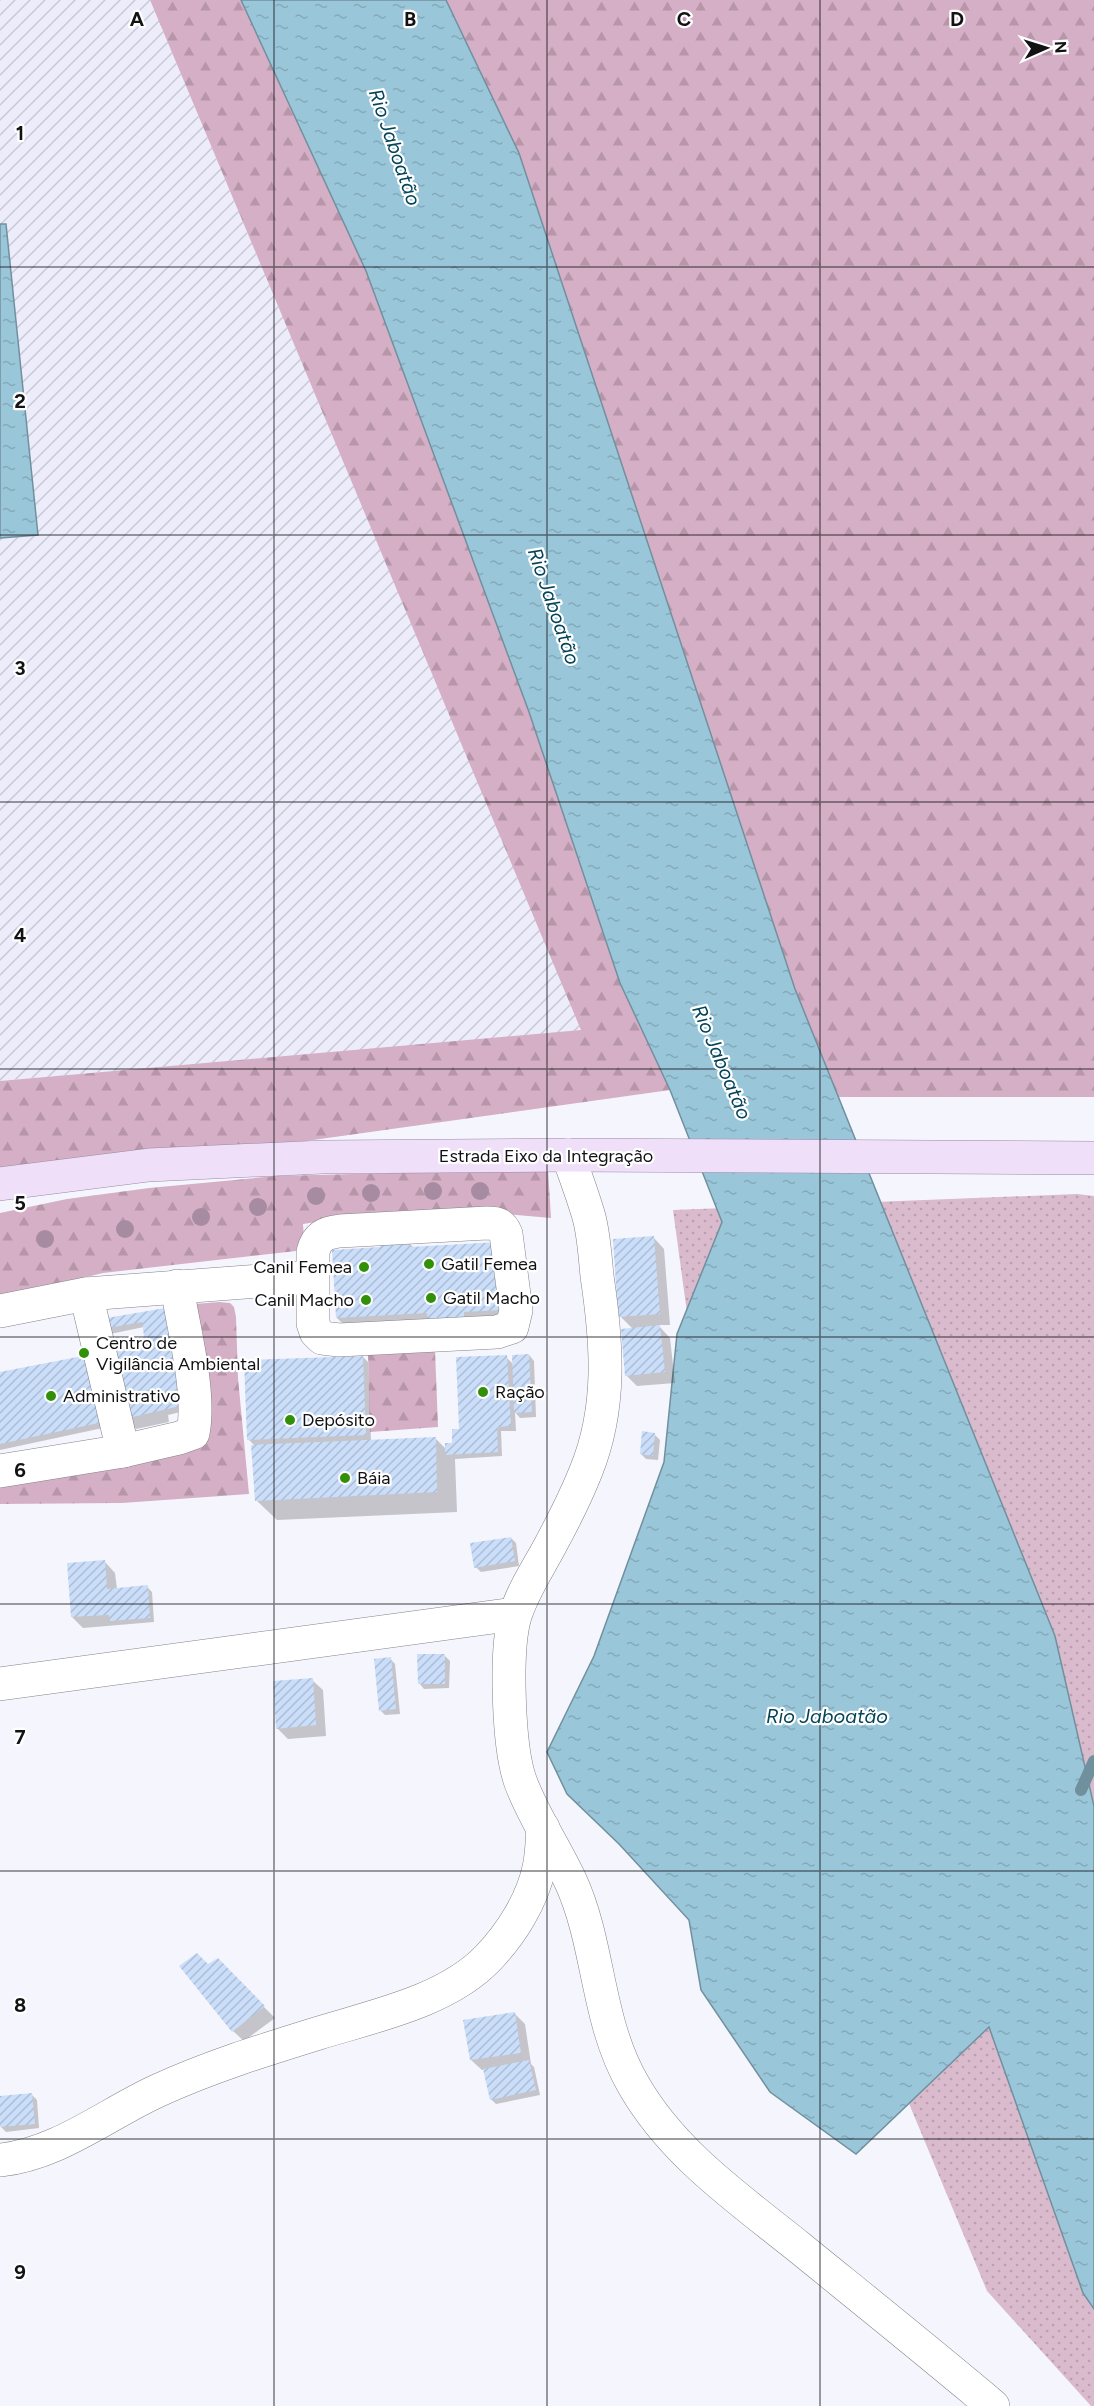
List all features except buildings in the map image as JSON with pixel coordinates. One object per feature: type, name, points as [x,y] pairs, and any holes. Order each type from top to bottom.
[{"type":"main road","name":"Estrada Eixo da Integração","points":[[0,1184],[149,1165],[323,1157],[568,1155],[1094,1158]]},
{"type":"street","points":[[568,1155],[590,1219],[602,1308],[606,1395],[601,1426],[586,1470],[569,1509],[533,1575],[515,1614],[509,1669],[514,1752],[520,1782],[572,1885],[585,1919],[599,1991],[614,2043],[632,2083],[662,2127],[715,2179],[993,2406]]},
{"type":"street","points":[[497,1223],[503,1227],[506,1234],[516,1310],[515,1320],[512,1327],[497,1332],[339,1340],[322,1338],[316,1332],[313,1323],[312,1277],[315,1242],[328,1233],[497,1223]]},
{"type":"street","points":[[0,1311],[86,1294],[312,1277]]},
{"type":"street","points":[[0,1471],[123,1451],[193,1433],[195,1415],[193,1386],[177,1286]]},
{"type":"street","points":[[86,1294],[123,1451]]},
{"type":"street","points":[[0,1684],[515,1614]]},
{"type":"street","points":[[0,2160],[40,2152],[156,2092],[205,2071],[401,2009],[449,1988],[487,1959],[522,1914],[539,1869],[543,1828]]},
{"type":"shaded area","points":[[0,0],[150,0],[582,1031],[0,1081]]},
{"type":"shaded area","points":[[1077,1194],[1094,1196],[1094,2406],[1091,2406],[987,2291],[739,1695],[673,1210]]},
{"type":"green space","points":[[150,0],[241,0],[366,271],[529,712],[620,983],[670,1090],[0,1184],[0,1081],[581,1030]]},
{"type":"green space","points":[[446,0],[1094,0],[1094,1097],[838,1097],[795,989],[519,153]]},
{"type":"green space","points":[[548,1169],[551,1218],[505,1214],[364,1215],[303,1224],[305,1250],[103,1273],[0,1298],[0,1213],[67,1199],[149,1188],[276,1176]]},
{"type":"green space","points":[[230,1303],[234,1307],[236,1317],[238,1378],[249,1494],[122,1503],[0,1504],[0,1474],[203,1440],[183,1305]]},
{"type":"green space","points":[[435,1350],[438,1427],[370,1432],[368,1353]]},
{"type":"water","name":"Rio Jaboatão","points":[[241,0],[446,0],[519,153],[795,989],[1055,1636],[1094,1806],[1094,2309],[1083,2293],[989,2027],[856,2154],[770,2092],[701,1990],[689,1920],[619,1844],[567,1794],[547,1752],[594,1656],[664,1462],[677,1334],[722,1222],[670,1090],[620,983],[529,712],[366,271]]},
{"type":"water","points":[[0,224],[6,224],[38,535],[0,538]]},
{"type":"waterway","points":[[1081,1790],[1094,1761]]},
{"type":"place","name":"Gatil Femea","points":[[429,1264]]},
{"type":"place","name":"Canil Femea","points":[[364,1267]]},
{"type":"place","name":"Gatil Macho","points":[[431,1298]]},
{"type":"place","name":"Canil Macho","points":[[366,1300]]},
{"type":"place","name":"Centro de Vigilância Ambiental","points":[[84,1353]]},
{"type":"place","name":"Ração","points":[[483,1392]]},
{"type":"place","name":"Administrativo","points":[[51,1396]]},
{"type":"place","name":"Depósito","points":[[290,1420]]},
{"type":"place","name":"Báia","points":[[345,1478]]}]
